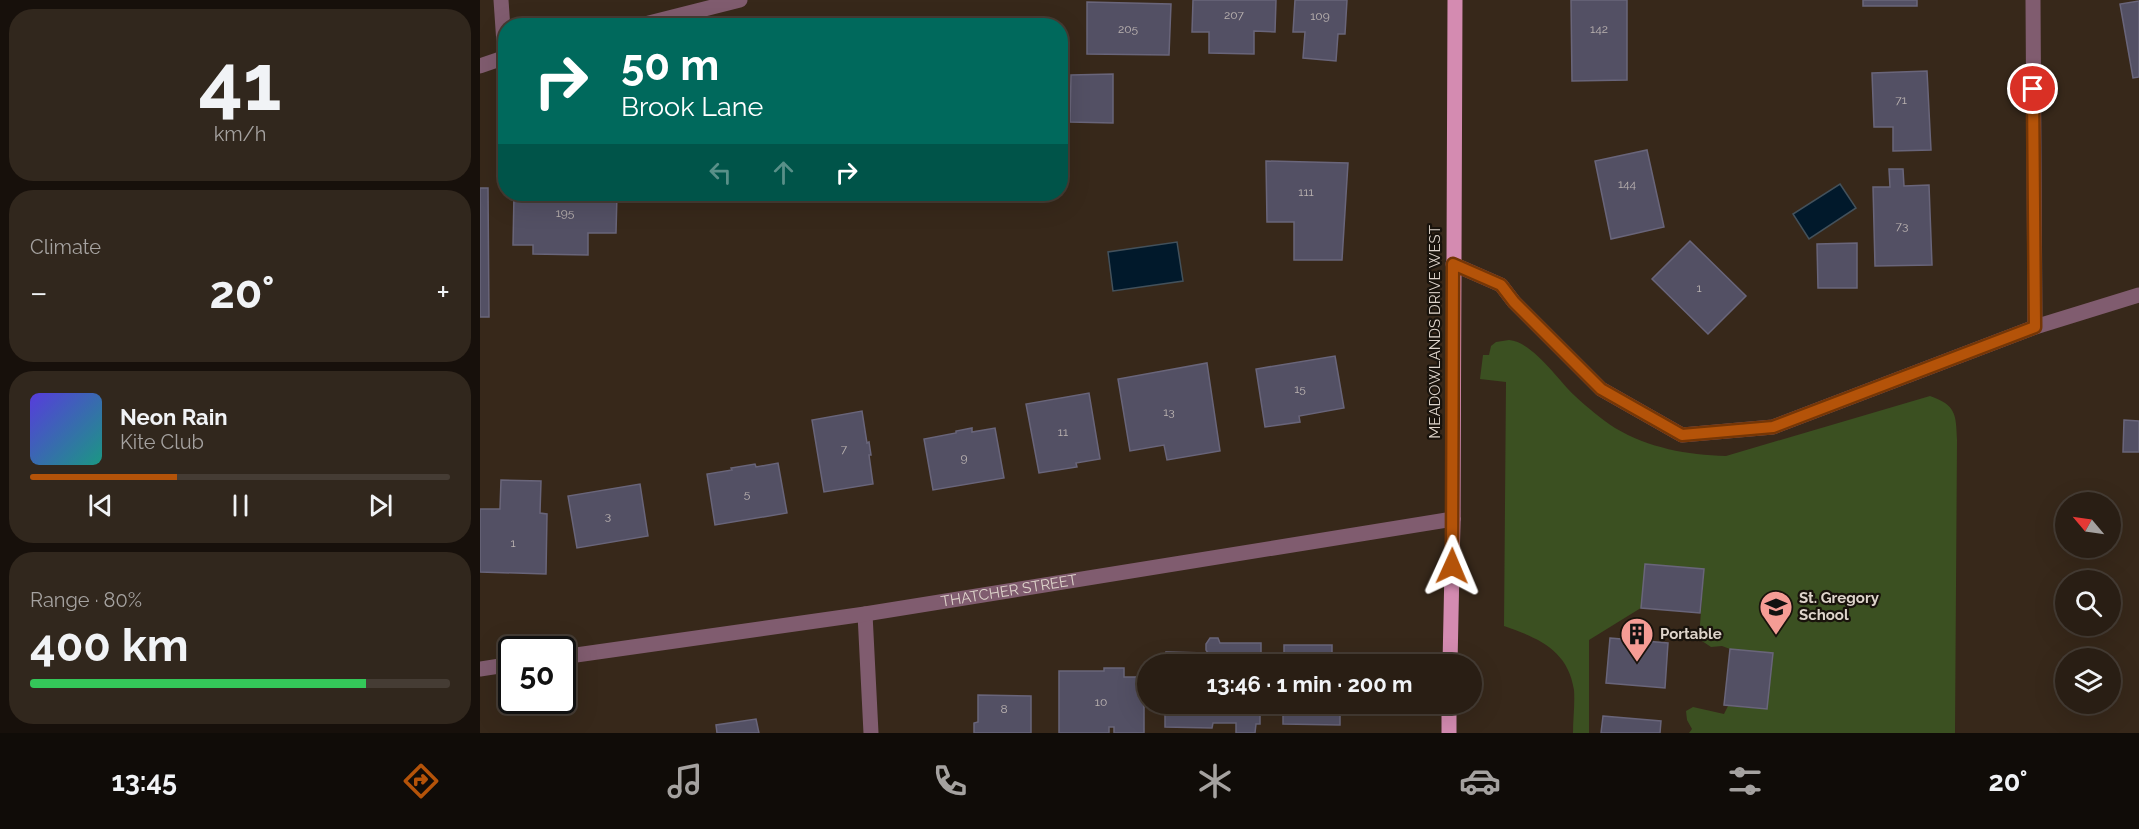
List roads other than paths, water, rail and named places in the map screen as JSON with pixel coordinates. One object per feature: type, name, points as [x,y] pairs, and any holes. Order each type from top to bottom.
[{"type":"main road","name":"MEADOWLANDS DRIVE WEST","points":[[1450,654],[1454,519],[1455,0]]},
{"type":"main road","points":[[1449,714],[1449,733]]},
{"type":"street","points":[[501,0],[502,18]]},
{"type":"street","points":[[669,18],[740,0]]},
{"type":"street","points":[[2032,0],[2035,327]]},
{"type":"street","points":[[480,66],[498,60]]},
{"type":"street","points":[[1453,264],[1501,285],[1514,302],[1601,389],[1682,435],[1773,427],[2035,327],[2139,295]]},
{"type":"street","name":"THATCHER STREET","points":[[576,655],[865,614],[1454,519]]},
{"type":"street","points":[[865,614],[871,733]]},
{"type":"street","points":[[480,669],[498,666]]},
{"type":"water","points":[[1840,184],[1856,208],[1809,239],[1793,214]]},
{"type":"water","points":[[1177,242],[1183,281],[1113,291],[1108,252]]},
{"type":"place","name":"St. Gregory School","points":[[1776,636]]},
{"type":"place","name":"Portable","points":[[1637,663]]}]
